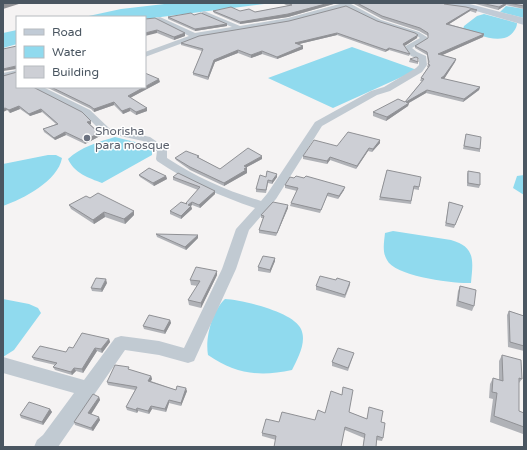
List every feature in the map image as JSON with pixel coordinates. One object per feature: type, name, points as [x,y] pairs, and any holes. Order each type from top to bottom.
[{"type":"street","points":[[447,3],[521,20],[524,22]]},
{"type":"street","points":[[44,447],[50,442],[121,343],[159,348],[188,356],[229,269],[243,229],[272,196],[318,124],[374,93],[387,89],[419,70],[423,65],[423,58],[414,54],[408,47],[425,38],[417,33],[379,21],[348,4],[289,20],[238,27],[195,36],[146,55]]},
{"type":"street","points":[[204,13],[238,27]]},
{"type":"street","points":[[158,18],[195,36]]},
{"type":"street","points":[[4,75],[16,72]]},
{"type":"street","points":[[4,75],[16,78]]},
{"type":"street","points":[[38,88],[87,112],[106,130],[146,139],[162,150],[161,159],[190,177],[214,189],[263,206]]},
{"type":"street","points":[[3,365],[88,389]]},
{"type":"water","points":[[173,3],[272,3],[146,19],[146,16],[89,16],[121,9]]},
{"type":"water","points":[[506,6],[524,9],[524,18],[500,12]]},
{"type":"water","points":[[484,14],[517,23],[516,27],[509,36],[497,39],[482,36],[463,29],[464,26],[477,16]]},
{"type":"water","points":[[16,30],[16,44],[3,48],[3,33]]},
{"type":"water","points":[[352,47],[417,70],[333,108],[268,78]]},
{"type":"water","points":[[115,137],[143,144],[152,150],[152,155],[102,183],[87,177],[78,171],[68,159],[84,148]]},
{"type":"water","points":[[48,155],[56,155],[62,158],[54,174],[29,194],[3,206],[3,164]]},
{"type":"water","points":[[524,175],[524,195],[513,188],[517,176]]},
{"type":"water","points":[[393,231],[451,240],[465,247],[469,251],[472,262],[471,283],[425,278],[412,275],[392,266],[385,257],[384,247],[385,233]]},
{"type":"water","points":[[3,299],[29,304],[38,308],[41,313],[14,350],[3,357]]},
{"type":"water","points":[[225,299],[255,304],[279,312],[289,317],[296,323],[301,329],[303,339],[301,350],[292,370],[269,373],[248,372],[228,366],[208,355],[207,348],[210,325],[216,310]]},
{"type":"building","points":[[288,3],[329,3],[288,14],[240,22],[213,11],[231,7],[240,11],[249,9],[255,12],[292,5]]},
{"type":"building","points":[[357,3],[444,3],[477,10],[471,9],[446,24],[484,34],[438,54],[456,59],[441,78],[480,87],[464,99],[427,90],[406,102],[409,103],[387,117],[373,112],[398,99],[405,102],[424,79],[421,78],[430,65],[428,64],[427,52],[415,46],[428,38],[428,33],[420,28],[382,16]]},
{"type":"building","points":[[481,3],[506,3],[499,7]]},
{"type":"building","points":[[508,3],[524,3],[524,6]]},
{"type":"building","points":[[346,6],[377,21],[418,35],[403,44],[410,54],[389,48],[386,50],[337,33],[295,43],[303,46],[277,57],[262,51],[251,55],[238,50],[214,60],[208,77],[193,73],[203,49],[181,43],[199,36],[289,21]]},
{"type":"building","points":[[191,13],[194,15],[201,13],[227,24],[195,29],[168,17]]},
{"type":"building","points":[[155,18],[185,33],[174,37],[157,30],[146,33],[146,19]]},
{"type":"building","points":[[16,46],[16,66],[3,69],[3,49]]},
{"type":"building","points":[[416,57],[418,58],[418,62],[410,59]]},
{"type":"building","points":[[16,72],[16,88],[35,88],[82,112],[91,121],[87,122],[99,133],[84,141],[65,132],[54,138],[43,129],[58,124],[41,109],[29,114],[19,106],[9,110],[5,108],[3,109],[3,76]]},
{"type":"building","points":[[146,73],[159,79],[146,86]]},
{"type":"building","points":[[53,88],[142,88],[128,96],[147,108],[136,112],[130,108],[122,111],[114,102],[94,109]]},
{"type":"building","points":[[348,132],[380,140],[373,149],[369,148],[357,166],[330,157],[327,161],[303,156],[314,140],[337,146]]},
{"type":"building","points":[[466,134],[481,137],[480,149],[464,146]]},
{"type":"building","points":[[248,148],[262,156],[244,166],[247,167],[244,169],[246,170],[224,183],[175,158],[186,151],[199,156],[197,157],[220,169]]},
{"type":"building","points":[[149,168],[166,176],[153,183],[139,175]]},
{"type":"building","points":[[387,170],[421,177],[419,187],[414,186],[411,201],[380,197]]},
{"type":"building","points":[[267,171],[277,174],[272,181],[268,180],[266,190],[256,189],[260,175],[266,177]]},
{"type":"building","points":[[468,171],[480,173],[480,185],[468,183]]},
{"type":"building","points":[[178,173],[215,191],[199,205],[192,202],[188,205],[191,206],[181,216],[170,211],[181,202],[187,204],[186,203],[200,187],[173,177]]},
{"type":"building","points":[[296,176],[304,178],[306,176],[345,187],[339,196],[328,193],[321,210],[291,203],[298,188],[285,185],[290,177],[294,178]]},
{"type":"building","points":[[98,193],[134,211],[124,219],[104,212],[93,220],[69,205],[86,196],[90,198]]},
{"type":"building","points":[[273,202],[288,205],[277,233],[259,230],[264,216],[261,215]]},
{"type":"building","points":[[449,202],[463,206],[455,225],[446,223]]},
{"type":"building","points":[[156,234],[198,235],[185,247]]},
{"type":"building","points":[[263,256],[275,258],[270,270],[258,267]]},
{"type":"building","points":[[196,267],[217,271],[201,303],[188,300],[200,281],[190,280]]},
{"type":"building","points":[[320,276],[336,280],[337,278],[350,282],[345,295],[316,286]]},
{"type":"building","points":[[96,278],[106,279],[101,289],[91,288]]},
{"type":"building","points":[[460,286],[476,290],[474,306],[458,301]]},
{"type":"building","points":[[509,311],[524,316],[524,346],[510,342]]},
{"type":"building","points":[[149,315],[170,320],[164,331],[143,326]]},
{"type":"building","points":[[82,333],[109,339],[101,349],[95,348],[82,369],[74,368],[71,372],[53,367],[57,363],[32,357],[40,346],[66,352],[69,347],[73,348]]},
{"type":"building","points":[[338,348],[354,353],[348,368],[332,362]]},
{"type":"building","points":[[502,355],[521,360],[522,379],[519,378],[519,411],[524,413],[524,427],[494,416],[497,393],[492,392],[493,378],[503,381]]},
{"type":"building","points":[[115,365],[129,367],[128,369],[151,376],[148,381],[176,390],[177,386],[186,388],[181,403],[169,400],[165,409],[151,406],[148,411],[126,407],[137,387],[107,382]]},
{"type":"building","points":[[343,387],[353,390],[349,412],[367,419],[369,407],[383,411],[381,422],[385,423],[383,438],[377,436],[376,447],[363,447],[365,434],[345,427],[341,447],[274,447],[276,436],[262,433],[266,419],[279,422],[282,412],[315,420],[318,410],[325,413],[331,391],[342,395]]},
{"type":"building","points":[[93,394],[99,397],[88,413],[99,417],[91,428],[74,422]]},
{"type":"building","points":[[29,402],[50,409],[42,422],[20,415]]},
{"type":"place","name":"Shorisha para mosque","points":[[87,138]]}]
